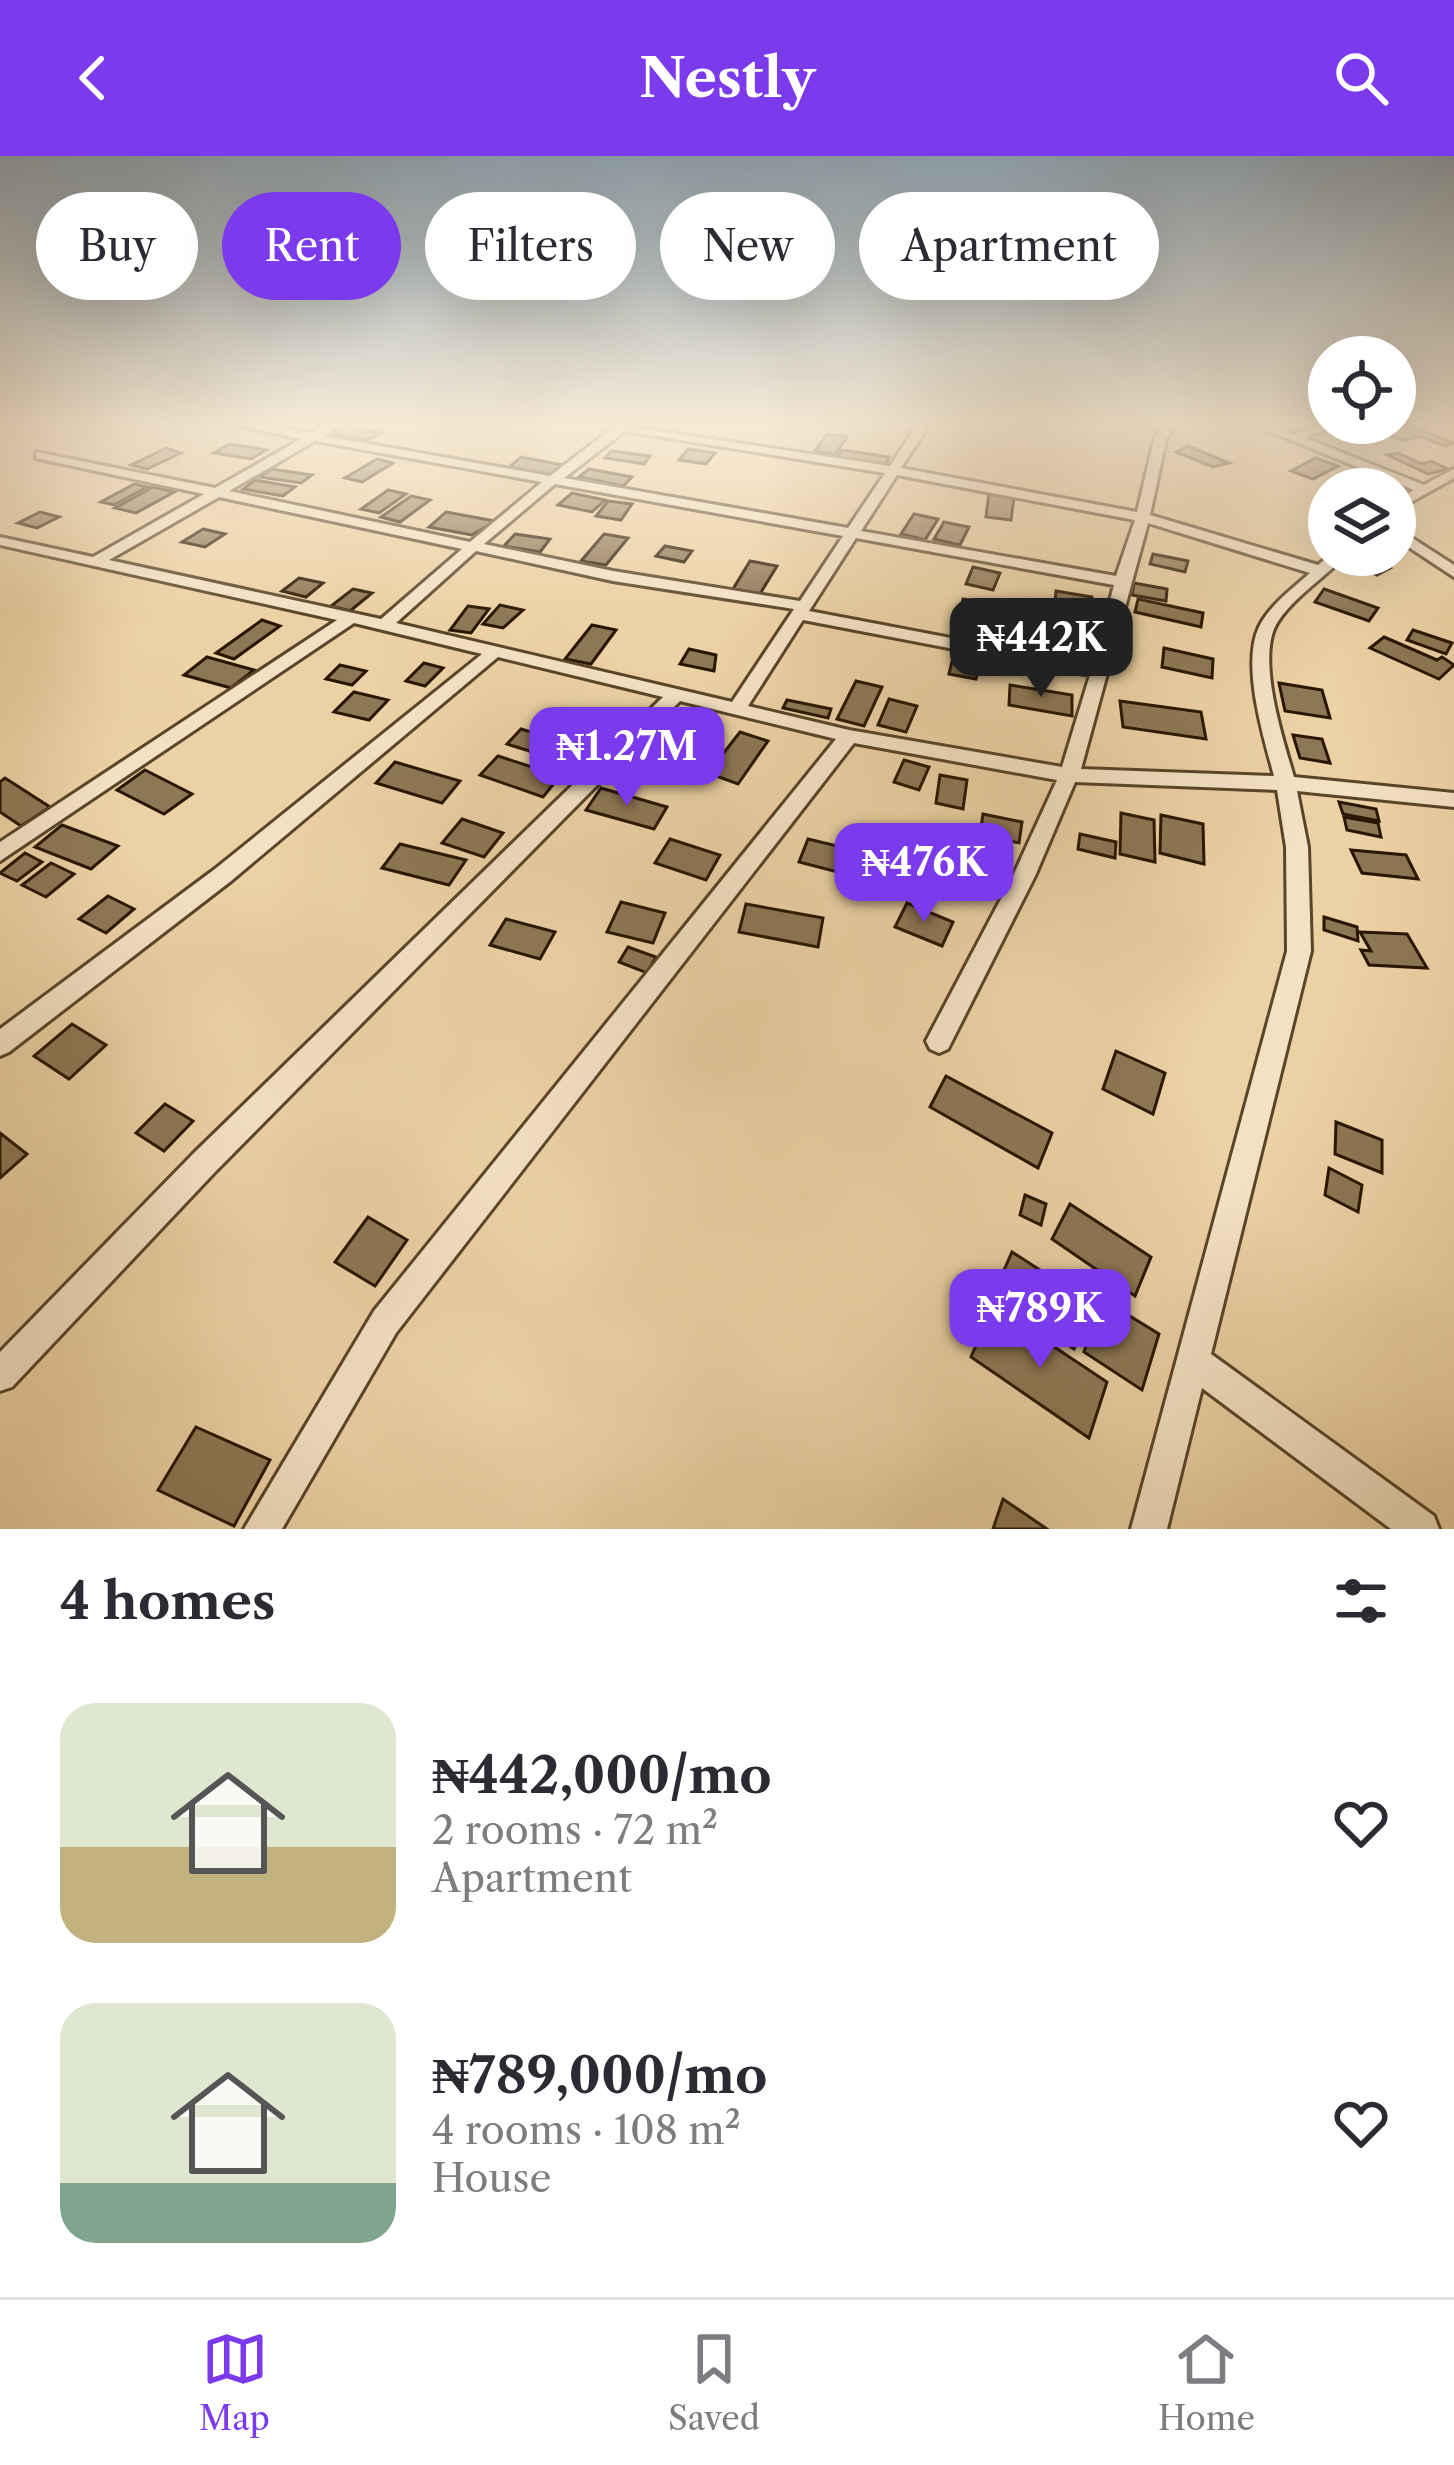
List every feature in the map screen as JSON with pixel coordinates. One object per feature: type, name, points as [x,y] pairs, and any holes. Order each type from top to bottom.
[{"type":"street","points":[[193,489],[1101,672]]},
{"type":"street","points":[[95,562],[224,489]]},
{"type":"street","points":[[384,625],[542,489]]},
{"type":"street","points":[[593,489],[1119,581]]},
{"type":"street","points":[[736,710],[883,489]]},
{"type":"street","points":[[989,489],[1143,517],[1308,558]]},
{"type":"street","points":[[939,1041],[1068,775],[1101,672],[1119,581],[1149,489]]},
{"type":"street","points":[[1416,493],[1422,489]]},
{"type":"street","points":[[0,541],[384,625],[674,698],[849,736],[1068,775],[1286,783],[1454,800]]},
{"type":"street","points":[[1416,546],[1454,572]]},
{"type":"street","points":[[1149,1529],[1299,951],[1297,847],[1286,783],[1266,712],[1262,667],[1266,629],[1317,576]]},
{"type":"street","points":[[0,853],[349,619]]},
{"type":"street","points":[[0,1044],[223,875],[492,654]]},
{"type":"street","points":[[0,1375],[202,1164],[674,698]]},
{"type":"street","points":[[262,1529],[385,1322],[849,736]]},
{"type":"street","points":[[1192,1360],[1420,1529]]},
{"type":"building","points":[[125,489],[143,489],[114,505],[101,502]]},
{"type":"building","points":[[149,489],[174,492],[136,513],[115,508]]},
{"type":"building","points":[[243,489],[292,489],[283,496]]},
{"type":"building","points":[[388,490],[406,494],[379,513],[361,509]]},
{"type":"building","points":[[572,493],[605,500],[592,512],[558,505]]},
{"type":"building","points":[[989,493],[1014,497],[1011,520],[986,517]]},
{"type":"building","points":[[411,496],[430,500],[400,522],[381,517]]},
{"type":"building","points":[[608,501],[632,504],[621,520],[596,516]]},
{"type":"building","points":[[40,512],[59,517],[37,528],[18,523]]},
{"type":"building","points":[[446,512],[495,521],[472,535],[429,527]]},
{"type":"building","points":[[914,514],[938,519],[925,540],[901,534]]},
{"type":"building","points":[[944,522],[969,527],[960,545],[934,539]]},
{"type":"building","points":[[203,529],[225,534],[205,547],[182,542]]},
{"type":"building","points":[[515,534],[550,539],[540,552],[504,546]]},
{"type":"building","points":[[604,534],[628,538],[606,565],[581,561]]},
{"type":"building","points":[[665,546],[692,551],[684,562],[656,556]]},
{"type":"building","points":[[1153,554],[1188,561],[1185,572],[1150,564]]},
{"type":"building","points":[[750,561],[777,566],[760,594],[733,589]]},
{"type":"building","points":[[973,567],[1000,573],[993,590],[966,584]]},
{"type":"building","points":[[299,578],[323,583],[306,597],[282,591]]},
{"type":"building","points":[[1134,583],[1167,589],[1166,601],[1132,595]]},
{"type":"building","points":[[353,589],[372,593],[350,611],[331,606]]},
{"type":"building","points":[[1324,589],[1378,608],[1369,621],[1315,602]]},
{"type":"building","points":[[1056,591],[1092,597],[1091,609],[1055,603]]},
{"type":"building","points":[[963,599],[994,604],[987,637],[955,631]]},
{"type":"building","points":[[1138,599],[1203,613],[1201,627],[1135,612]]},
{"type":"building","points":[[500,605],[523,610],[503,628],[483,624]]},
{"type":"building","points":[[468,606],[489,609],[471,633],[450,630]]},
{"type":"building","points":[[1055,608],[1100,618],[1096,632],[1051,622]]},
{"type":"building","points":[[262,620],[280,626],[234,659],[216,653]]},
{"type":"building","points":[[592,625],[616,630],[591,664],[565,659]]},
{"type":"building","points":[[1413,630],[1452,643],[1446,654],[1407,640]]},
{"type":"building","points":[[1384,637],[1454,665],[1439,679],[1370,648]]},
{"type":"building","points":[[1164,648],[1213,659],[1212,678],[1162,667]]},
{"type":"building","points":[[689,649],[716,655],[714,671],[680,664]]},
{"type":"building","points":[[954,653],[981,658],[976,679],[949,674]]},
{"type":"building","points":[[207,657],[254,670],[231,688],[184,675]]},
{"type":"building","points":[[424,663],[443,668],[425,686],[406,681]]},
{"type":"building","points":[[340,665],[366,671],[352,685],[326,679]]},
{"type":"building","points":[[856,681],[882,687],[864,726],[837,719]]},
{"type":"building","points":[[1279,683],[1322,690],[1330,718],[1285,711]]},
{"type":"building","points":[[1010,685],[1072,695],[1072,716],[1009,705]]},
{"type":"building","points":[[354,692],[388,700],[369,720],[334,712]]},
{"type":"building","points":[[889,699],[917,706],[906,732],[878,725]]},
{"type":"building","points":[[787,700],[831,709],[828,718],[783,708]]},
{"type":"building","points":[[1120,701],[1201,712],[1206,739],[1123,727]]},
{"type":"building","points":[[521,729],[575,745],[562,761],[507,744]]},
{"type":"building","points":[[740,732],[768,741],[738,784],[708,773]]},
{"type":"building","points":[[1293,735],[1322,739],[1330,763],[1300,758]]},
{"type":"building","points":[[498,756],[560,776],[543,797],[480,775]]},
{"type":"building","points":[[904,760],[929,767],[919,790],[894,782]]},
{"type":"building","points":[[395,762],[460,781],[442,803],[376,783]]},
{"type":"building","points":[[145,770],[192,794],[164,814],[117,790]]},
{"type":"building","points":[[940,775],[967,780],[963,809],[936,803]]},
{"type":"building","points":[[5,778],[50,807],[21,826],[0,812],[0,782]]},
{"type":"building","points":[[601,788],[667,807],[654,829],[586,810]]},
{"type":"building","points":[[1339,802],[1376,809],[1379,821],[1343,814]]},
{"type":"building","points":[[1121,813],[1154,820],[1155,862],[1120,854]]},
{"type":"building","points":[[983,814],[1022,822],[1019,843],[980,834]]},
{"type":"building","points":[[1161,815],[1203,824],[1204,864],[1160,853]]},
{"type":"building","points":[[1344,817],[1378,823],[1381,837],[1347,830]]},
{"type":"building","points":[[462,819],[503,833],[484,857],[442,843]]},
{"type":"building","points":[[62,825],[118,846],[91,869],[35,847]]},
{"type":"building","points":[[1080,834],[1116,842],[1115,858],[1078,849]]},
{"type":"building","points":[[670,839],[720,855],[706,880],[655,863]]},
{"type":"building","points":[[808,839],[883,857],[876,882],[799,862]]},
{"type":"building","points":[[400,844],[466,860],[449,885],[382,868]]},
{"type":"building","points":[[1351,850],[1406,855],[1418,879],[1362,873]]},
{"type":"building","points":[[25,853],[42,862],[17,881],[0,873]]},
{"type":"building","points":[[51,863],[74,874],[46,897],[22,885]]},
{"type":"building","points":[[108,896],[134,909],[106,933],[79,919]]},
{"type":"building","points":[[621,902],[665,913],[653,943],[607,932]]},
{"type":"building","points":[[907,903],[953,922],[942,946],[895,927]]},
{"type":"building","points":[[746,904],[823,918],[818,947],[739,932]]},
{"type":"building","points":[[1324,917],[1357,927],[1358,941],[1324,930]]},
{"type":"building","points":[[506,919],[555,932],[540,959],[490,945]]},
{"type":"building","points":[[1360,932],[1407,934],[1427,968],[1369,965],[1361,950],[1371,951]]},
{"type":"building","points":[[628,947],[656,957],[647,973],[619,962]]},
{"type":"building","points":[[72,1024],[106,1045],[69,1079],[34,1056]]},
{"type":"building","points":[[1116,1051],[1165,1073],[1153,1114],[1103,1089]]},
{"type":"building","points":[[946,1076],[1052,1133],[1038,1168],[930,1107]]},
{"type":"building","points":[[165,1104],[193,1121],[164,1151],[136,1133]]},
{"type":"building","points":[[1336,1122],[1382,1140],[1382,1173],[1335,1154]]},
{"type":"building","points":[[0,1133],[27,1154],[0,1178]]},
{"type":"building","points":[[1329,1168],[1362,1185],[1358,1212],[1325,1195]]},
{"type":"building","points":[[1025,1195],[1046,1204],[1041,1225],[1020,1215]]},
{"type":"building","points":[[1070,1204],[1151,1257],[1135,1296],[1052,1239]]},
{"type":"building","points":[[368,1217],[407,1240],[375,1286],[335,1262]]},
{"type":"building","points":[[1012,1252],[1091,1303],[1074,1349],[993,1295]]},
{"type":"building","points":[[1102,1299],[1159,1334],[1142,1390],[1084,1352]]},
{"type":"building","points":[[993,1306],[1107,1382],[1089,1438],[971,1357]]},
{"type":"building","points":[[196,1427],[270,1460],[234,1526],[158,1490]]},
{"type":"building","points":[[1003,1499],[1047,1529],[993,1529]]}]
